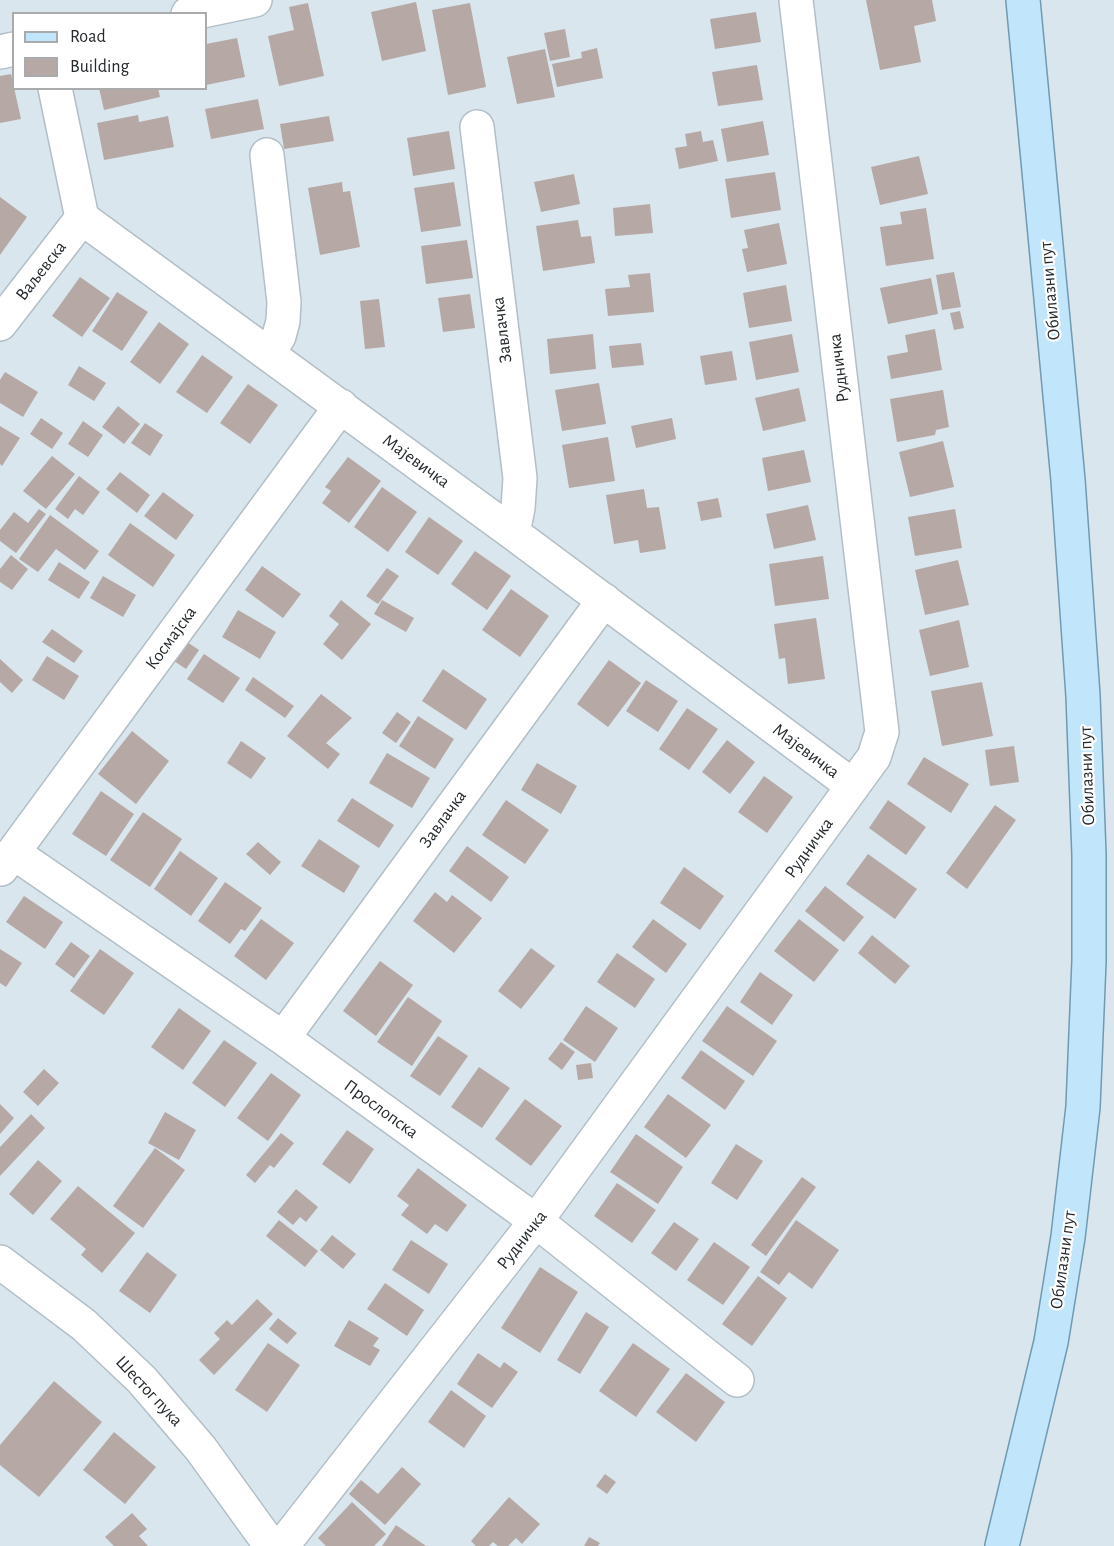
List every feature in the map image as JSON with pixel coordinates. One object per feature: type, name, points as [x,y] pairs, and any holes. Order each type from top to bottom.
[{"type":"main road","name":"Обилазни пут","points":[[1002,1546],[1051,1341],[1066,1248],[1083,1107],[1089,961],[1089,855],[1083,696],[1068,480],[1023,0]]},
{"type":"street","name":"Рудничка","points":[[282,1546],[536,1221],[874,757],[882,732],[796,0]]},
{"type":"street","points":[[196,12],[235,2]]},
{"type":"street","points":[[55,90],[82,218]]},
{"type":"street","name":"Завлачка","points":[[477,127],[520,478],[518,508],[513,532]]},
{"type":"street","points":[[267,155],[284,302],[279,336],[268,353]]},
{"type":"street","name":"Мајевичка","points":[[82,218],[513,532],[853,786]]},
{"type":"street","name":"Ваљевска","points":[[0,324],[82,218]]},
{"type":"street","name":"Космајска","points":[[7,861],[341,406]]},
{"type":"street","name":"Завлачка","points":[[283,1038],[604,600]]},
{"type":"street","name":"Прослопска","points":[[7,861],[283,1038],[536,1221],[737,1380]]},
{"type":"street","name":"Шестог пука","points":[[0,1262],[84,1325],[142,1380],[201,1449],[271,1546]]},
{"type":"building","points":[[866,0],[932,0],[936,21],[914,26],[921,62],[880,70]]},
{"type":"building","points":[[416,2],[426,51],[382,61],[371,12]]},
{"type":"building","points":[[308,3],[324,76],[279,86],[268,36],[294,30],[289,7]]},
{"type":"building","points":[[470,3],[486,87],[448,95],[432,10]]},
{"type":"building","points":[[756,12],[761,42],[715,49],[710,19]]},
{"type":"building","points":[[565,29],[570,57],[550,61],[544,33]]},
{"type":"building","points":[[237,38],[245,77],[207,85],[207,44]]},
{"type":"building","points":[[597,48],[603,78],[557,87],[552,64],[582,58],[581,52]]},
{"type":"building","points":[[545,49],[555,97],[517,104],[507,57]]},
{"type":"building","points":[[757,65],[763,100],[718,106],[712,72]]},
{"type":"building","points":[[11,74],[12,90],[15,90],[21,119],[0,123],[0,76]]},
{"type":"building","points":[[99,90],[158,90],[160,97],[104,110]]},
{"type":"building","points":[[258,99],[264,129],[211,139],[205,109]]},
{"type":"building","points":[[138,115],[139,122],[168,116],[174,147],[104,160],[97,123]]},
{"type":"building","points":[[329,116],[334,141],[284,149],[280,124]]},
{"type":"building","points":[[763,121],[769,155],[727,162],[721,129]]},
{"type":"building","points":[[449,131],[455,169],[413,176],[407,138]]},
{"type":"building","points":[[701,131],[703,142],[713,140],[718,161],[679,169],[675,148],[687,146],[685,134]]},
{"type":"building","points":[[919,156],[928,194],[880,205],[871,167]]},
{"type":"building","points":[[775,172],[781,210],[731,218],[725,179]]},
{"type":"building","points":[[574,174],[580,204],[541,212],[534,182]]},
{"type":"building","points":[[342,182],[343,192],[350,191],[360,247],[320,255],[308,188]]},
{"type":"building","points":[[454,182],[461,226],[421,232],[414,188]]},
{"type":"building","points":[[0,197],[27,217],[0,255]]},
{"type":"building","points":[[650,204],[653,233],[615,236],[613,208]]},
{"type":"building","points":[[926,208],[934,259],[886,266],[880,227],[902,224],[900,212]]},
{"type":"building","points":[[578,220],[581,237],[591,236],[595,263],[543,271],[536,226]]},
{"type":"building","points":[[779,223],[787,264],[747,272],[742,249],[748,248],[744,230]]},
{"type":"building","points":[[467,240],[473,278],[426,284],[421,246]]},
{"type":"building","points":[[954,272],[961,307],[942,310],[936,275]]},
{"type":"building","points":[[650,273],[654,312],[608,316],[605,289],[630,287],[628,275]]},
{"type":"building","points":[[80,277],[110,298],[82,337],[52,316]]},
{"type":"building","points":[[931,278],[938,314],[888,324],[880,288]]},
{"type":"building","points":[[786,285],[792,321],[749,328],[743,293]]},
{"type":"building","points":[[117,292],[148,312],[122,351],[92,331]]},
{"type":"building","points":[[470,294],[475,328],[443,332],[438,298]]},
{"type":"building","points":[[379,299],[385,347],[365,349],[360,301]]},
{"type":"building","points":[[960,311],[964,328],[954,330],[950,313]]},
{"type":"building","points":[[159,322],[189,344],[160,384],[130,362]]},
{"type":"building","points":[[935,329],[942,370],[891,379],[887,356],[908,352],[905,335]]},
{"type":"building","points":[[593,334],[596,369],[550,374],[547,339]]},
{"type":"building","points":[[792,334],[799,372],[756,380],[749,342]]},
{"type":"building","points":[[641,343],[644,365],[612,368],[609,346]]},
{"type":"building","points":[[732,351],[737,380],[705,385],[700,356]]},
{"type":"building","points":[[202,355],[233,377],[207,413],[176,392]]},
{"type":"building","points":[[79,366],[106,383],[94,401],[68,385]]},
{"type":"building","points":[[5,372],[38,392],[23,417],[0,403],[0,380]]},
{"type":"building","points":[[599,383],[606,424],[562,431],[555,390]]},
{"type":"building","points":[[248,384],[278,405],[250,444],[220,423]]},
{"type":"building","points":[[799,388],[806,421],[763,431],[755,398]]},
{"type":"building","points":[[943,390],[949,427],[936,430],[935,435],[897,442],[890,399]]},
{"type":"building","points":[[118,406],[140,424],[124,444],[102,427]]},
{"type":"building","points":[[41,418],[63,433],[52,449],[30,434]]},
{"type":"building","points":[[672,418],[676,439],[636,448],[631,426]]},
{"type":"building","points":[[83,421],[103,435],[88,457],[68,444]]},
{"type":"building","points":[[145,423],[163,435],[150,456],[131,443]]},
{"type":"building","points":[[0,426],[20,438],[2,466],[0,464]]},
{"type":"building","points":[[608,437],[615,481],[569,488],[562,445]]},
{"type":"building","points":[[943,441],[954,487],[910,497],[899,452]]},
{"type":"building","points":[[804,450],[811,482],[768,491],[762,458]]},
{"type":"building","points":[[52,456],[75,474],[46,509],[23,491]]},
{"type":"building","points":[[348,457],[381,481],[349,523],[322,503],[331,491],[325,487]]},
{"type":"building","points":[[120,472],[150,495],[137,513],[106,489]]},
{"type":"building","points":[[79,476],[100,492],[83,515],[75,509],[68,519],[55,509]]},
{"type":"building","points":[[382,487],[417,512],[388,552],[354,527]]},
{"type":"building","points":[[644,489],[647,508],[659,507],[666,549],[640,553],[638,540],[614,544],[606,495]]},
{"type":"building","points":[[163,492],[194,515],[176,540],[144,516]]},
{"type":"building","points":[[718,498],[722,517],[701,521],[697,502]]},
{"type":"building","points":[[808,505],[816,540],[774,549],[766,514]]},
{"type":"building","points":[[39,509],[46,514],[16,553],[0,541],[0,530],[14,512],[28,523]]},
{"type":"building","points":[[955,509],[962,548],[915,556],[908,517]]},
{"type":"building","points":[[50,515],[99,551],[85,570],[56,549],[38,572],[19,559]]},
{"type":"building","points":[[429,517],[463,541],[438,575],[405,552]]},
{"type":"building","points":[[130,523],[175,555],[153,587],[108,555]]},
{"type":"building","points":[[475,551],[511,576],[487,610],[451,584]]},
{"type":"building","points":[[11,555],[28,569],[12,590],[0,582],[0,569]]},
{"type":"building","points":[[823,556],[829,599],[775,606],[769,564]]},
{"type":"building","points":[[958,560],[969,605],[925,615],[915,570]]},
{"type":"building","points":[[59,562],[90,582],[79,599],[48,580]]},
{"type":"building","points":[[262,566],[301,594],[283,618],[245,590]]},
{"type":"building","points":[[387,568],[399,576],[378,604],[366,596]]},
{"type":"building","points":[[103,576],[136,595],[123,617],[90,598]]},
{"type":"building","points":[[511,589],[549,616],[520,657],[482,630]]},
{"type":"building","points":[[341,600],[371,624],[342,660],[323,644],[339,624],[329,616]]},
{"type":"building","points":[[382,600],[414,618],[406,632],[374,614]]},
{"type":"building","points":[[238,610],[276,632],[260,659],[222,637]]},
{"type":"building","points":[[816,618],[825,679],[788,684],[785,658],[779,659],[774,624]]},
{"type":"building","points":[[959,620],[969,667],[930,676],[919,630]]},
{"type":"building","points":[[52,629],[83,651],[74,663],[42,642]]},
{"type":"building","points":[[181,638],[199,650],[186,669],[168,657]]},
{"type":"building","points":[[204,654],[240,678],[223,703],[187,679]]},
{"type":"building","points":[[47,656],[79,676],[64,700],[32,680]]},
{"type":"building","points":[[0,659],[23,680],[12,693],[0,682]]},
{"type":"building","points":[[609,660],[641,683],[608,727],[577,704]]},
{"type":"building","points":[[443,669],[487,699],[466,730],[422,701]]},
{"type":"building","points":[[253,677],[294,706],[285,718],[245,690]]},
{"type":"building","points":[[646,680],[678,701],[658,732],[626,711]]},
{"type":"building","points":[[982,682],[993,736],[942,746],[931,691]]},
{"type":"building","points":[[321,694],[352,718],[326,743],[340,754],[328,769],[287,736]]},
{"type":"building","points":[[687,708],[718,729],[689,770],[659,749]]},
{"type":"building","points":[[397,712],[411,722],[396,743],[382,733]]},
{"type":"building","points":[[418,716],[454,739],[435,769],[399,746]]},
{"type":"building","points":[[132,731],[169,761],[136,804],[98,774]]},
{"type":"building","points":[[727,740],[755,762],[730,794],[702,772]]},
{"type":"building","points":[[241,741],[266,758],[251,779],[227,763]]},
{"type":"building","points":[[1014,746],[1019,782],[990,786],[985,750]]},
{"type":"building","points":[[387,753],[430,778],[412,808],[369,783]]},
{"type":"building","points":[[924,757],[969,784],[951,813],[907,784]]},
{"type":"building","points":[[537,763],[577,786],[561,814],[521,790]]},
{"type":"building","points":[[764,776],[793,797],[767,833],[738,812]]},
{"type":"building","points":[[101,791],[134,814],[106,856],[72,834]]},
{"type":"building","points":[[352,798],[394,825],[379,848],[337,821]]},
{"type":"building","points":[[506,800],[549,830],[525,864],[482,835]]},
{"type":"building","points":[[888,800],[926,827],[906,855],[869,828]]},
{"type":"building","points":[[995,805],[1016,820],[967,889],[946,873]]},
{"type":"building","points":[[143,812],[182,839],[150,887],[110,860]]},
{"type":"building","points":[[319,839],[360,866],[344,893],[301,866]]},
{"type":"building","points":[[258,842],[281,862],[270,875],[246,854]]},
{"type":"building","points":[[467,846],[509,877],[491,902],[449,871]]},
{"type":"building","points":[[180,851],[218,878],[191,916],[154,889]]},
{"type":"building","points":[[868,854],[917,889],[895,919],[846,884]]},
{"type":"building","points":[[684,867],[724,896],[700,930],[660,903]]},
{"type":"building","points":[[225,882],[262,908],[245,931],[241,929],[230,944],[198,921]]},
{"type":"building","points":[[825,886],[864,917],[844,942],[805,911]]},
{"type":"building","points":[[435,892],[447,902],[452,895],[482,918],[454,953],[413,921]]},
{"type":"building","points":[[24,896],[63,922],[45,949],[6,922]]},
{"type":"building","points":[[261,919],[294,943],[266,980],[234,956]]},
{"type":"building","points":[[653,919],[687,944],[666,973],[632,947]]},
{"type":"building","points":[[799,919],[839,950],[814,982],[774,951]]},
{"type":"building","points":[[872,935],[910,966],[895,984],[858,953]]},
{"type":"building","points":[[71,942],[90,956],[74,978],[55,964]]},
{"type":"building","points":[[531,948],[555,966],[521,1009],[498,991]]},
{"type":"building","points":[[0,949],[22,963],[6,987],[0,983]]},
{"type":"building","points":[[100,949],[134,973],[104,1015],[70,991]]},
{"type":"building","points":[[617,953],[655,979],[635,1008],[597,982]]},
{"type":"building","points":[[380,961],[413,985],[376,1036],[343,1011]]},
{"type":"building","points":[[760,972],[793,995],[772,1025],[740,1002]]},
{"type":"building","points":[[408,997],[442,1021],[412,1066],[377,1042]]},
{"type":"building","points":[[586,1006],[618,1028],[595,1062],[563,1040]]},
{"type":"building","points":[[727,1006],[777,1041],[753,1076],[702,1041]]},
{"type":"building","points":[[179,1008],[211,1031],[183,1070],[151,1047]]},
{"type":"building","points":[[438,1036],[468,1056],[440,1096],[410,1076]]},
{"type":"building","points":[[224,1040],[257,1063],[225,1107],[192,1083]]},
{"type":"building","points":[[561,1042],[575,1052],[562,1070],[548,1059]]},
{"type":"building","points":[[701,1050],[745,1081],[725,1110],[681,1078]]},
{"type":"building","points":[[591,1063],[593,1078],[578,1080],[576,1065]]},
{"type":"building","points":[[479,1067],[510,1088],[482,1128],[451,1107]]},
{"type":"building","points":[[44,1069],[59,1083],[38,1106],[23,1092]]},
{"type":"building","points":[[271,1073],[301,1095],[268,1141],[237,1118]]},
{"type":"building","points":[[668,1094],[711,1125],[686,1158],[644,1127]]},
{"type":"building","points":[[525,1099],[562,1126],[531,1166],[495,1139]]},
{"type":"building","points":[[0,1104],[14,1118],[0,1134]]},
{"type":"building","points":[[165,1112],[196,1130],[179,1160],[148,1143]]},
{"type":"building","points":[[31,1114],[45,1128],[0,1176],[0,1147]]},
{"type":"building","points":[[347,1130],[374,1149],[350,1184],[322,1164]]},
{"type":"building","points":[[281,1133],[294,1143],[274,1168],[270,1165],[255,1183],[246,1175]]},
{"type":"building","points":[[636,1134],[683,1167],[658,1204],[610,1172]]},
{"type":"building","points":[[736,1144],[763,1161],[737,1200],[711,1183]]},
{"type":"building","points":[[155,1148],[185,1170],[143,1228],[113,1206]]},
{"type":"building","points":[[38,1160],[62,1181],[33,1215],[9,1194]]},
{"type":"building","points":[[418,1168],[467,1205],[447,1232],[435,1224],[427,1234],[401,1215],[409,1205],[397,1196]]},
{"type":"building","points":[[802,1177],[816,1187],[766,1256],[751,1245]]},
{"type":"building","points":[[617,1183],[656,1210],[632,1243],[594,1216]]},
{"type":"building","points":[[78,1186],[135,1233],[102,1273],[81,1255],[86,1249],[50,1219]]},
{"type":"building","points":[[296,1189],[318,1207],[306,1222],[300,1217],[293,1225],[277,1212]]},
{"type":"building","points":[[279,1220],[318,1251],[305,1267],[266,1236]]},
{"type":"building","points":[[796,1220],[839,1250],[812,1289],[789,1272],[779,1285],[760,1272]]},
{"type":"building","points":[[674,1222],[699,1239],[676,1271],[651,1253]]},
{"type":"building","points":[[332,1235],[356,1254],[343,1269],[320,1250]]},
{"type":"building","points":[[411,1240],[448,1264],[429,1294],[392,1270]]},
{"type":"building","points":[[714,1242],[750,1267],[723,1305],[687,1280]]},
{"type":"building","points":[[147,1252],[177,1275],[150,1313],[119,1291]]},
{"type":"building","points":[[540,1267],[578,1292],[540,1353],[501,1328]]},
{"type":"building","points":[[758,1276],[787,1298],[752,1346],[722,1324]]},
{"type":"building","points":[[385,1283],[424,1310],[407,1336],[367,1309]]},
{"type":"building","points":[[257,1299],[273,1314],[214,1375],[199,1360],[220,1339],[214,1333],[227,1320],[232,1325]]},
{"type":"building","points":[[586,1312],[609,1327],[580,1374],[557,1360]]},
{"type":"building","points":[[278,1318],[297,1333],[287,1344],[269,1329]]},
{"type":"building","points":[[349,1320],[379,1338],[373,1346],[380,1350],[370,1366],[334,1346]]},
{"type":"building","points":[[268,1343],[300,1365],[267,1412],[235,1390]]},
{"type":"building","points":[[633,1343],[670,1369],[636,1417],[599,1391]]},
{"type":"building","points":[[478,1353],[500,1368],[504,1362],[518,1372],[492,1408],[457,1384]]},
{"type":"building","points":[[686,1373],[725,1402],[696,1442],[656,1412]]},
{"type":"building","points":[[54,1381],[102,1422],[39,1497],[0,1465],[0,1445]]},
{"type":"building","points":[[451,1390],[486,1416],[464,1448],[428,1422]]},
{"type":"building","points":[[114,1432],[156,1467],[125,1504],[83,1470]]},
{"type":"building","points":[[402,1467],[421,1484],[385,1525],[349,1494],[361,1480],[378,1494]]},
{"type":"building","points":[[605,1474],[616,1482],[607,1494],[596,1486]]},
{"type":"building","points":[[509,1497],[540,1524],[522,1544],[516,1538],[508,1546],[498,1546],[493,1542],[489,1546],[476,1546],[471,1541]]},
{"type":"building","points":[[352,1502],[386,1534],[374,1546],[326,1546],[318,1538]]},
{"type":"building","points":[[132,1513],[147,1529],[139,1536],[148,1546],[114,1546],[105,1537]]},
{"type":"building","points":[[396,1525],[426,1546],[382,1546]]},
{"type":"building","points":[[589,1537],[600,1543],[598,1546],[584,1546]]}]
